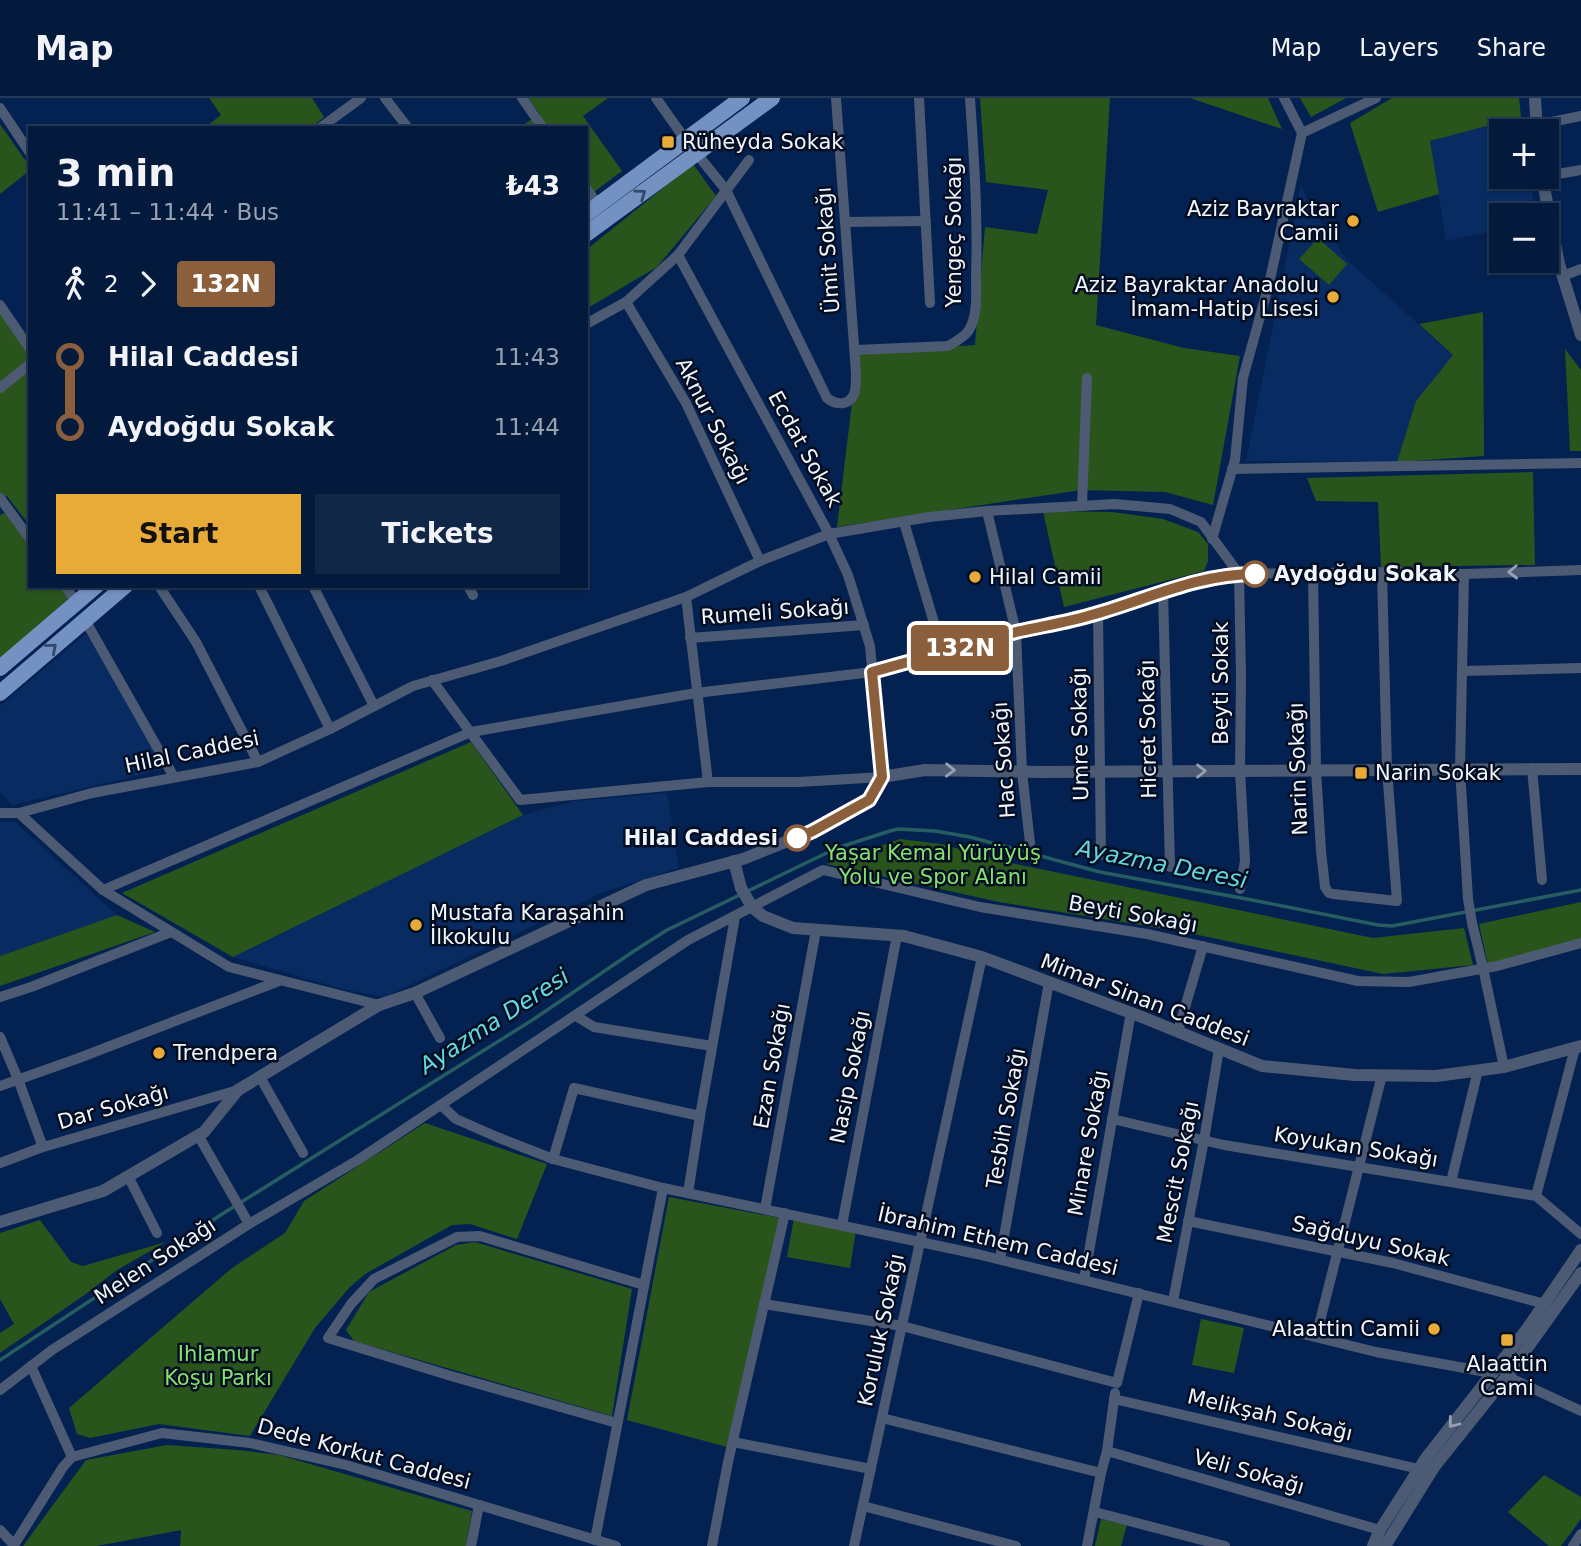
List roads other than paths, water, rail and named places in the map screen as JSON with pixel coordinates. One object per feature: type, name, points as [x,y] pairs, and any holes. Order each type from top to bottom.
[{"type":"main road","points":[[592,209],[742,98]]},
{"type":"main road","points":[[588,233],[772,98]]},
{"type":"main road","points":[[0,668],[94,588]]},
{"type":"main road","points":[[0,693],[123,588]]},
{"type":"street","points":[[323,126],[361,98]]},
{"type":"street","points":[[385,98],[406,126]]},
{"type":"street","points":[[522,98],[542,126]]},
{"type":"street","points":[[656,98],[726,190]]},
{"type":"street","name":"Ümit Sokağı","points":[[726,190],[827,398],[841,404],[851,399],[855,393],[855,350],[836,98]]},
{"type":"street","points":[[919,98],[930,303]]},
{"type":"street","name":"Yengeç Sokağı","points":[[855,350],[948,346],[960,339],[969,329],[975,309],[977,254],[970,98]]},
{"type":"street","points":[[1239,574],[1212,539],[1235,460],[1243,377],[1269,284],[1301,133],[1284,98]]},
{"type":"street","points":[[1301,133],[1376,98]]},
{"type":"street","points":[[1535,98],[1536,119]]},
{"type":"street","points":[[0,108],[28,150]]},
{"type":"street","points":[[1559,122],[1581,116]]},
{"type":"street","points":[[588,323],[626,302],[678,255],[750,160]]},
{"type":"street","points":[[1559,174],[1581,170]]},
{"type":"street","points":[[1547,189],[1563,276],[1581,335]]},
{"type":"street","points":[[845,222],[926,221]]},
{"type":"street","name":"Ecdat Sokak","points":[[678,255],[830,534],[848,575],[870,646],[882,777]]},
{"type":"street","points":[[1563,276],[1581,269]]},
{"type":"street","name":"Aknur Sokağı","points":[[626,302],[686,403],[760,561]]},
{"type":"street","points":[[0,305],[28,346]]},
{"type":"street","points":[[0,388],[28,366]]},
{"type":"street","points":[[1082,505],[1087,377]]},
{"type":"street","points":[[1232,469],[1581,463]]},
{"type":"street","points":[[2,504],[28,536]]},
{"type":"street","name":"Hilal Caddesi","points":[[0,813],[19,813],[92,793],[258,762],[413,686],[501,661],[685,597],[760,561],[830,534],[929,517],[1115,504],[1170,509],[1201,522],[1212,539]]},
{"type":"street","name":"Hac Sokağı","points":[[987,511],[1016,632],[1022,772],[1030,843]]},
{"type":"street","points":[[904,522],[943,653]]},
{"type":"street","points":[[103,890],[471,732],[696,693],[872,672],[1016,632],[1098,613],[1207,579],[1239,574],[1464,574],[1581,570]]},
{"type":"street","points":[[1382,573],[1387,769]]},
{"type":"street","name":"Beyti Sokak","points":[[1239,574],[1240,771],[1245,861],[1240,889]]},
{"type":"street","name":"Narin Sokağı","points":[[1313,574],[1316,770],[1321,852],[1326,890],[1333,894],[1396,901],[1387,769]]},
{"type":"street","points":[[1464,574],[1460,769],[1468,899],[1504,1067]]},
{"type":"street","points":[[66,588],[76,602]]},
{"type":"street","points":[[160,588],[196,642],[258,762]]},
{"type":"street","points":[[260,588],[330,729]]},
{"type":"street","points":[[314,588],[374,706]]},
{"type":"street","name":"Hicret Sokağı","points":[[1163,591],[1170,867]]},
{"type":"street","points":[[685,597],[708,782]]},
{"type":"street","name":"Umre Sokağı","points":[[1098,613],[1101,855]]},
{"type":"street","points":[[85,620],[174,777]]},
{"type":"street","name":"Rumeli Sokağı","points":[[690,638],[864,625]]},
{"type":"street","points":[[1462,671],[1581,668]]},
{"type":"street","points":[[432,680],[520,800],[708,782],[799,782],[882,777],[925,770],[1100,772],[1581,769]]},
{"type":"street","points":[[1532,768],[1542,880]]},
{"type":"street","points":[[0,1222],[103,1191],[204,1132],[238,1090],[379,1005],[415,993],[646,885],[743,859],[813,831],[869,800],[882,777]]},
{"type":"street","points":[[19,813],[103,890],[229,967],[379,1005]]},
{"type":"street","points":[[734,861],[741,888],[750,904]]},
{"type":"street","name":"Beyti Sokağı","points":[[249,1224],[358,1160],[688,940],[735,917],[750,904],[823,870],[980,907],[1147,934],[1358,981],[1409,982],[1483,968]]},
{"type":"street","name":"Mimar Sinan Caddesi","points":[[750,904],[763,916],[793,928],[904,936],[982,957],[1130,1012],[1262,1066],[1355,1075],[1436,1076],[1504,1067],[1578,1047]]},
{"type":"street","points":[[688,1193],[735,917]]},
{"type":"street","name":"Ezan Sokağı","points":[[765,1209],[816,930]]},
{"type":"street","points":[[0,997],[171,932]]},
{"type":"street","name":"Nasip Sokağı","points":[[842,1225],[897,935]]},
{"type":"street","points":[[1483,968],[1581,943]]},
{"type":"street","points":[[1178,1031],[1203,946]]},
{"type":"street","name":"Koruluk Sokağı","points":[[854,1546],[982,957]]},
{"type":"street","points":[[0,1086],[280,980]]},
{"type":"street","name":"Tesbih Sokağı","points":[[1000,1259],[1049,982]]},
{"type":"street","points":[[415,993],[440,1038]]},
{"type":"street","name":"Minare Sokağı","points":[[1084,1280],[1130,1012]]},
{"type":"street","points":[[576,1016],[594,1027],[712,1046]]},
{"type":"street","points":[[0,1037],[41,1142],[40,1148]]},
{"type":"street","points":[[1578,1047],[1536,1196],[1581,1234]]},
{"type":"street","name":"Mescit Sokağı","points":[[1173,1301],[1219,1049]]},
{"type":"street","points":[[1451,1182],[1478,1070]]},
{"type":"street","points":[[1316,1337],[1382,1075]]},
{"type":"street","points":[[260,1077],[303,1153]]},
{"type":"street","points":[[554,1159],[574,1088],[700,1116]]},
{"type":"street","name":"Dar Sokağı","points":[[0,1163],[40,1148],[238,1090]]},
{"type":"street","name":"İbrahim Ethem Caddesi","points":[[442,1105],[456,1119],[497,1138],[554,1159],[663,1188],[1000,1259],[1376,1352],[1492,1373]]},
{"type":"street","name":"Koyukan Sokağı","points":[[1112,1119],[1204,1140],[1536,1196]]},
{"type":"street","name":"Melen Sokağı","points":[[0,1390],[52,1350],[249,1224],[198,1135]]},
{"type":"street","points":[[128,1176],[157,1233]]},
{"type":"street","points":[[595,1540],[663,1188]]},
{"type":"street","points":[[712,1546],[785,1213]]},
{"type":"street","name":"Sağduyu Sokak","points":[[1188,1221],[1393,1263],[1545,1304]]},
{"type":"street","points":[[617,1423],[328,1338],[351,1304],[374,1279],[457,1237],[480,1236],[644,1284]]},
{"type":"street","points":[[1385,1537],[1419,1469],[1527,1329],[1581,1250]]},
{"type":"street","points":[[1373,1546],[1385,1537],[1434,1467],[1506,1376],[1581,1273]]},
{"type":"street","points":[[1087,1546],[1107,1451],[1117,1383],[1139,1293]]},
{"type":"street","points":[[764,1304],[902,1326],[1117,1383]]},
{"type":"street","points":[[0,1530],[14,1546],[63,1466],[72,1457],[31,1366]]},
{"type":"street","points":[[1492,1373],[1506,1376],[1581,1411]]},
{"type":"street","name":"Melikşah Sokağı","points":[[1114,1399],[1419,1469]]},
{"type":"street","points":[[882,1418],[1101,1473]]},
{"type":"street","name":"Dede Korkut Caddesi","points":[[72,1457],[162,1433],[250,1443],[346,1465],[616,1546]]},
{"type":"street","points":[[733,1442],[871,1469]]},
{"type":"street","name":"Veli Sokağı","points":[[1107,1451],[1385,1537]]},
{"type":"street","points":[[471,1546],[479,1505]]},
{"type":"street","points":[[863,1506],[1016,1546]]},
{"type":"street","points":[[1095,1512],[1225,1546]]},
{"type":"street","points":[[568,1546],[570,1532]]},
{"type":"street","points":[[1573,1546],[1581,1534]]},
{"type":"waterway","name":"Ayazma Deresi","points":[[0,1360],[219,1216],[534,1019],[667,930],[837,848],[890,831],[935,831],[970,837],[1100,872],[1378,925],[1392,926],[1581,890]]},
{"type":"place","name":"Rüheyda Sokak","points":[[668,142]]},
{"type":"place","name":"Aziz Bayraktar Camii","points":[[1353,221]]},
{"type":"place","name":"Aziz Bayraktar Anadolu İmam-Hatip Lisesi","points":[[1333,297]]},
{"type":"place","name":"Aydoğdu Sokak","points":[[1255,574]]},
{"type":"place","name":"Hilal Camii","points":[[975,577]]},
{"type":"place","name":"Narin Sokak","points":[[1361,773]]},
{"type":"place","name":"Hilal Caddesi","points":[[797,838]]},
{"type":"place","name":"Mustafa Karaşahin İlkokulu","points":[[416,925]]},
{"type":"place","name":"Trendpera","points":[[159,1053]]},
{"type":"place","name":"Alaattin Camii","points":[[1434,1329]]},
{"type":"place","name":"Alaattin Cami","points":[[1507,1340]]},
{"type":"park label","name":"Yaşar Kemal Yürüyüş Yolu ve Spor Alanı","points":[[933,865]]},
{"type":"park label","name":"Ihlamur Koşu Parkı","points":[[218,1366]]}]
